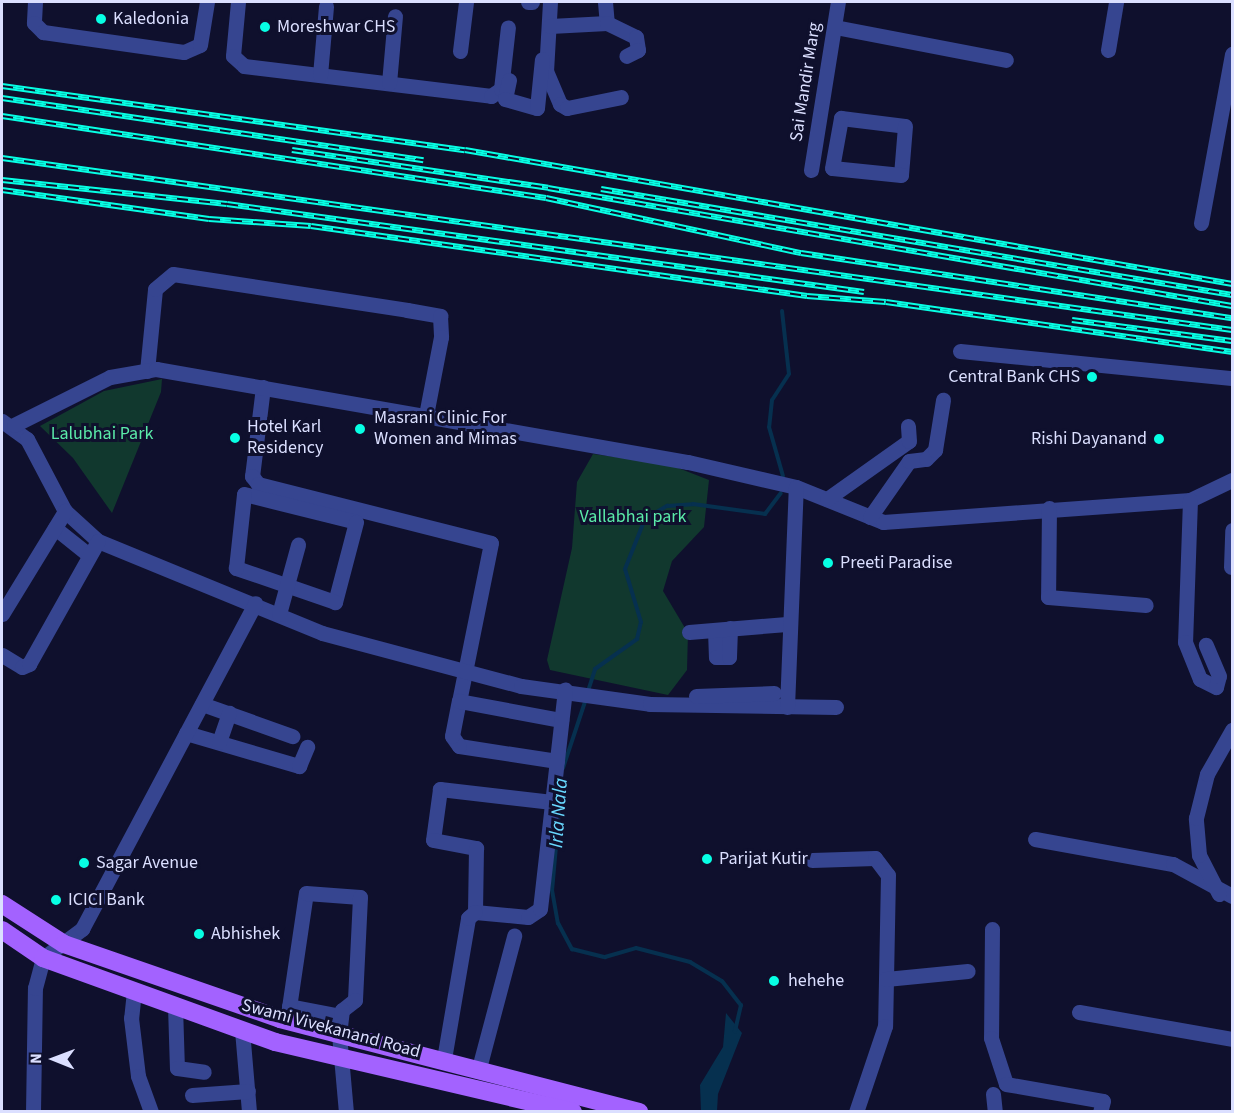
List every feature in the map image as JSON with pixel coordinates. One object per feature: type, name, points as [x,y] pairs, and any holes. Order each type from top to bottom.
[{"type":"main road","name":"Swami Vivekanand Road","points":[[2,904],[64,944],[288,1014],[340,1025],[444,1059],[639,1112]]},
{"type":"main road","name":"Swami Vivekanand Road","points":[[2,930],[44,958],[242,1030],[536,1107],[573,1112]]},
{"type":"street","points":[[35,2],[34,23],[43,32],[184,52],[200,45],[207,2]]},
{"type":"street","points":[[238,2],[236,62],[320,75],[495,95],[501,89],[508,27]]},
{"type":"street","points":[[460,51],[466,2]]},
{"type":"street","points":[[509,78],[506,99],[537,108],[538,73],[545,54],[550,26],[550,2]]},
{"type":"street","points":[[605,2],[607,22]]},
{"type":"street","name":"Sai Mandir Marg","points":[[811,170],[838,2]]},
{"type":"street","points":[[1108,50],[1116,2]]},
{"type":"street","points":[[320,75],[327,6]]},
{"type":"street","points":[[388,83],[395,16]]},
{"type":"street","points":[[550,26],[607,22],[636,37],[638,51],[626,56]]},
{"type":"street","points":[[835,27],[1006,60]]},
{"type":"street","points":[[545,54],[546,71],[564,108],[621,97]]},
{"type":"street","points":[[1201,223],[1233,54]]},
{"type":"street","points":[[841,118],[903,125],[902,173],[832,168],[835,143],[841,118]]},
{"type":"street","points":[[816,141],[835,143]]},
{"type":"street","points":[[147,371],[155,289],[173,274],[407,310],[440,316],[441,337],[426,415]]},
{"type":"street","points":[[960,351],[1233,378]]},
{"type":"street","points":[[836,707],[787,707],[765,698],[618,697],[573,690],[521,686],[322,633],[255,603],[98,541],[72,519],[8,423],[110,377],[147,371],[263,387],[426,415],[796,487],[883,522],[1049,508],[1190,500],[1233,480]]},
{"type":"street","points":[[263,387],[252,476],[270,493]]},
{"type":"street","points":[[870,517],[909,461],[926,459],[935,450],[943,400]]},
{"type":"street","points":[[827,499],[909,441],[908,426]]},
{"type":"street","points":[[787,707],[787,624],[796,487]]},
{"type":"street","points":[[313,504],[357,524],[337,600],[327,603],[243,572],[235,562],[242,495],[270,493],[491,543],[452,736],[456,745],[556,760]]},
{"type":"street","points":[[1190,500],[1185,642],[1200,679],[1216,687],[1219,676],[1206,645]]},
{"type":"street","points":[[1049,508],[1048,597],[1146,605]]},
{"type":"street","points":[[2,614],[63,535],[72,519]]},
{"type":"street","points":[[63,535],[72,519]]},
{"type":"street","points":[[1231,567],[1233,530]]},
{"type":"street","points":[[63,535],[89,555]]},
{"type":"street","points":[[2,655],[22,667],[29,664],[98,541]]},
{"type":"street","points":[[279,614],[298,545]]},
{"type":"street","points":[[237,596],[243,572]]},
{"type":"street","points":[[33,1112],[34,987],[44,958],[82,929],[255,603]]},
{"type":"street","points":[[690,632],[787,624]]},
{"type":"street","points":[[444,1059],[468,918],[475,912],[528,917],[538,913],[561,720],[573,690]]},
{"type":"street","points":[[459,701],[561,720]]},
{"type":"street","points":[[202,704],[292,736]]},
{"type":"street","points":[[219,742],[229,713]]},
{"type":"street","points":[[1226,895],[1200,855],[1196,818],[1207,774],[1233,730]]},
{"type":"street","points":[[186,733],[299,766],[307,747]]},
{"type":"street","points":[[475,912],[476,848],[433,840],[440,789],[552,802]]},
{"type":"street","points":[[1035,839],[1173,864],[1226,895]]},
{"type":"street","points":[[812,860],[874,858],[888,875],[885,1026],[856,1112]]},
{"type":"street","points":[[288,1014],[306,893],[358,896],[355,1000],[340,1025],[340,1057],[346,1112]]},
{"type":"street","points":[[992,929],[991,1038],[1006,1084],[1103,1101],[1100,1112]]},
{"type":"street","points":[[479,1068],[514,936]]},
{"type":"street","points":[[886,979],[968,971]]},
{"type":"street","points":[[135,991],[131,1018],[138,1076],[151,1112]]},
{"type":"street","points":[[175,1006],[177,1068],[205,1066],[198,1094],[248,1091]]},
{"type":"street","points":[[1078,1012],[1233,1039]]},
{"type":"street","points":[[242,1030],[249,1112]]},
{"type":"street","points":[[536,1107],[539,1083]]},
{"type":"street","points":[[993,1094],[995,1112]]},
{"type":"green space","name":"Lalubhai Park","points":[[162,379],[161,392],[112,513],[73,458],[40,426],[104,391]]},
{"type":"green space","name":"Vallabhai park","points":[[593,454],[668,464],[709,480],[704,527],[672,561],[663,591],[688,633],[687,670],[668,695],[550,670],[547,660],[572,548],[577,482]]},
{"type":"water","points":[[726,1013],[742,1033],[718,1094],[717,1111],[701,1111],[700,1085],[723,1047]]},
{"type":"waterway","name":"Irla Nala","points":[[782,311],[789,374],[772,400],[769,427],[783,476]]},
{"type":"waterway","name":"Irla Nala","points":[[588,691],[595,669],[637,639],[641,622],[625,569],[645,519],[667,506],[693,504],[765,514],[781,493]]},
{"type":"waterway","name":"Irla Nala","points":[[563,768],[586,699]]},
{"type":"waterway","name":"Irla Nala","points":[[562,779],[552,890],[558,923],[572,949],[605,957],[636,948],[690,962],[722,981],[741,1005],[735,1031]]},
{"type":"railway","points":[[2,86],[465,150],[1232,284]]},
{"type":"railway","points":[[2,98],[423,160]]},
{"type":"railway","points":[[2,116],[546,198],[801,253],[1232,318]]},
{"type":"railway","points":[[292,150],[548,188],[1232,306]]},
{"type":"railway","points":[[2,158],[1232,330]]},
{"type":"railway","points":[[2,180],[227,204],[864,292]]},
{"type":"railway","points":[[601,189],[1232,295]]},
{"type":"railway","points":[[2,190],[209,219],[311,226],[807,296],[886,302],[1232,352]]},
{"type":"railway","points":[[1072,320],[1232,341]]},
{"type":"place","name":"Kaledonia","points":[[101,19]]},
{"type":"place","name":"Moreshwar CHS","points":[[265,27]]},
{"type":"place","name":"Central Bank CHS","points":[[1092,377]]},
{"type":"place","name":"Masrani Clinic For Women and Mimas","points":[[360,429]]},
{"type":"place","name":"Hotel Karl Residency","points":[[235,438]]},
{"type":"place","name":"Rishi Dayanand","points":[[1159,439]]},
{"type":"place","name":"Preeti Paradise","points":[[828,563]]},
{"type":"place","name":"Parijat Kutir","points":[[707,859]]},
{"type":"place","name":"Sagar Avenue","points":[[84,863]]},
{"type":"place","name":"ICICI Bank","points":[[56,900]]},
{"type":"place","name":"Abhishek","points":[[199,934]]},
{"type":"place","name":"hehehe","points":[[774,981]]}]
